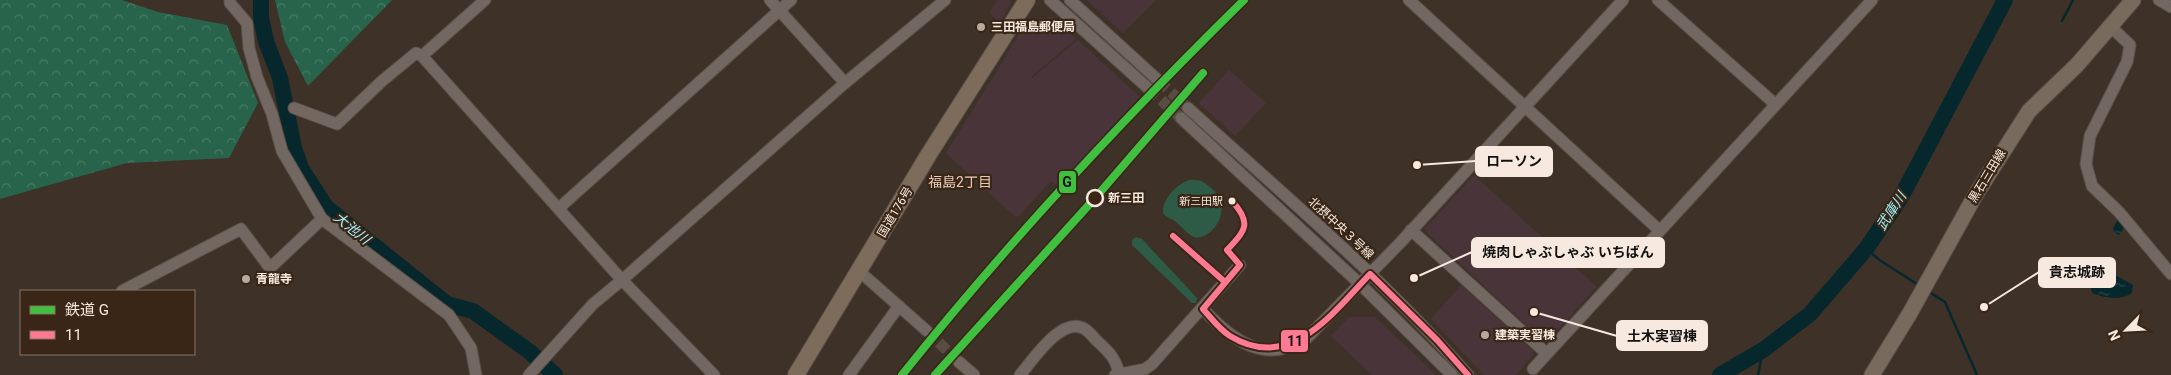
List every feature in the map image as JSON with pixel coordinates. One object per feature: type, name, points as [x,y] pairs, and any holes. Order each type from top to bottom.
[{"type":"highway","name":"国道176号","points":[[796,375],[929,154],[1027,0]]},
{"type":"main road","name":"黒石三田線","points":[[1872,375],[1923,290],[1976,194],[2029,111],[2077,65],[2133,0]]},
{"type":"street","points":[[230,0],[230,3],[247,23],[251,55],[257,77],[274,114],[282,151],[322,219],[448,315],[471,348],[476,375]]},
{"type":"street","points":[[422,56],[485,0]]},
{"type":"street","points":[[770,0],[845,83]]},
{"type":"street","points":[[559,208],[791,0]]},
{"type":"street","points":[[529,375],[593,304],[845,83],[945,0]]},
{"type":"street","points":[[1050,0],[1154,85],[1070,0]]},
{"type":"street","points":[[1409,0],[1659,230]]},
{"type":"street","points":[[1203,309],[1229,335],[1266,350],[1291,346],[1307,338],[1370,274],[1623,0]]},
{"type":"street","points":[[1658,0],[1775,104]]},
{"type":"street","points":[[1533,369],[1872,0]]},
{"type":"street","points":[[2159,0],[2171,7]]},
{"type":"street","points":[[2110,26],[2130,45],[2127,62],[2090,136],[2086,164],[2092,186],[2119,212],[2171,274]]},
{"type":"street","points":[[294,108],[337,124],[382,81],[416,53],[422,56],[622,280],[714,375]]},
{"type":"street","name":"北摂中央３号線","points":[[1188,108],[1370,274],[1438,340],[1468,375]]},
{"type":"street","points":[[1181,118],[1360,284],[1452,375]]},
{"type":"street","points":[[124,290],[241,229],[270,268],[322,219]]},
{"type":"street","points":[[1411,230],[1546,353]]},
{"type":"street","points":[[1020,375],[1055,335],[1062,329],[1077,326],[1084,329],[1114,356],[1117,374],[1149,367],[1203,309],[1240,265]]},
{"type":"street","points":[[859,271],[927,332]]},
{"type":"street","points":[[849,375],[899,306]]},
{"type":"street","points":[[960,362],[974,375]]},
{"type":"shaded area","points":[[998,0],[1010,0],[1011,3],[1000,23],[989,13]]},
{"type":"shaded area","points":[[1087,0],[1156,0],[1123,33]]},
{"type":"shaded area","points":[[1054,17],[1076,39],[1032,78],[1078,40],[1140,97],[1057,186],[1051,181],[1019,216],[1014,216],[946,153],[1008,53],[1013,57],[1008,52],[1028,20]]},
{"type":"shaded area","points":[[1229,70],[1266,103],[1235,136],[1199,103]]},
{"type":"shaded area","points":[[1474,175],[1597,287],[1548,340],[1541,339],[1425,231],[1425,228]]},
{"type":"shaded area","name":"建築実習棟","points":[[1461,285],[1533,351],[1533,355],[1516,375],[1484,375],[1431,319]]},
{"type":"shaded area","points":[[1349,317],[1375,317],[1436,375],[1372,375],[1331,336]]},
{"type":"green space","points":[[0,0],[122,0],[158,12],[227,25],[258,103],[229,158],[127,163],[0,199]]},
{"type":"green space","points":[[275,0],[392,0],[308,86],[285,42]]},
{"type":"green space","points":[[1189,180],[1196,180],[1207,185],[1219,198],[1222,206],[1218,223],[1207,235],[1200,237],[1191,236],[1163,213],[1165,202],[1171,193]]},
{"type":"green space","points":[[1136,237],[1142,239],[1197,298],[1196,303],[1192,303],[1132,245],[1132,240]]},
{"type":"water","points":[[2118,219],[2125,226],[2119,235],[2114,232],[2113,228]]},
{"type":"water","points":[[2108,271],[2133,285],[2132,293],[2128,296],[2112,298],[2092,293],[2091,288],[2104,272]]},
{"type":"waterway","name":"大池川","points":[[261,0],[261,18],[266,41],[280,78],[294,148],[301,168],[326,207],[447,304],[473,311],[530,352],[555,375]]},
{"type":"waterway","name":"武庫川","points":[[1720,375],[1763,350],[1810,314],[1866,249],[1900,199],[2005,0]]},
{"type":"waterway","points":[[2062,21],[2073,0]]},
{"type":"waterway","points":[[1866,249],[1920,286]]},
{"type":"waterway","points":[[1929,292],[1945,302],[1977,375]]},
{"type":"waterway","points":[[1758,375],[1763,350]]},
{"type":"tunnel","points":[[1159,81],[1188,108]]},
{"type":"tunnel","points":[[1149,89],[1181,118]]},
{"type":"tunnel","points":[[927,331],[959,362]]},
{"type":"rail line","name":"G","points":[[902,375],[983,277],[1067,182],[1154,90],[1244,0]]},
{"type":"rail line","name":"G","points":[[935,375],[1096,197],[1203,73]]},
{"type":"transit line","name":"11","points":[[1232,201],[1242,215],[1244,226],[1239,237],[1227,250],[1240,265],[1203,309],[1230,336],[1252,346],[1272,347],[1291,343],[1309,334],[1325,321],[1370,274],[1437,340],[1468,375]]},
{"type":"transit line","name":"11","points":[[1173,236],[1225,282]]},
{"type":"place","name":"三田福島郵便局","points":[[981,27]]},
{"type":"place","name":"ローソン","points":[[1417,165]]},
{"type":"place","name":"新三田","points":[[1095,198]]},
{"type":"place","name":"新三田駅","points":[[1232,201]]},
{"type":"place","name":"焼肉しゃぶしゃぶ いちばん","points":[[1414,278]]},
{"type":"place","name":"青龍寺","points":[[246,279]]},
{"type":"place","name":"貴志城跡","points":[[1984,307]]},
{"type":"place","name":"土木実習棟","points":[[1534,312]]},
{"type":"place","name":"建築実習棟","points":[[1485,335]]},
{"type":"district","name":"福島2丁目","points":[[960,182]]}]
